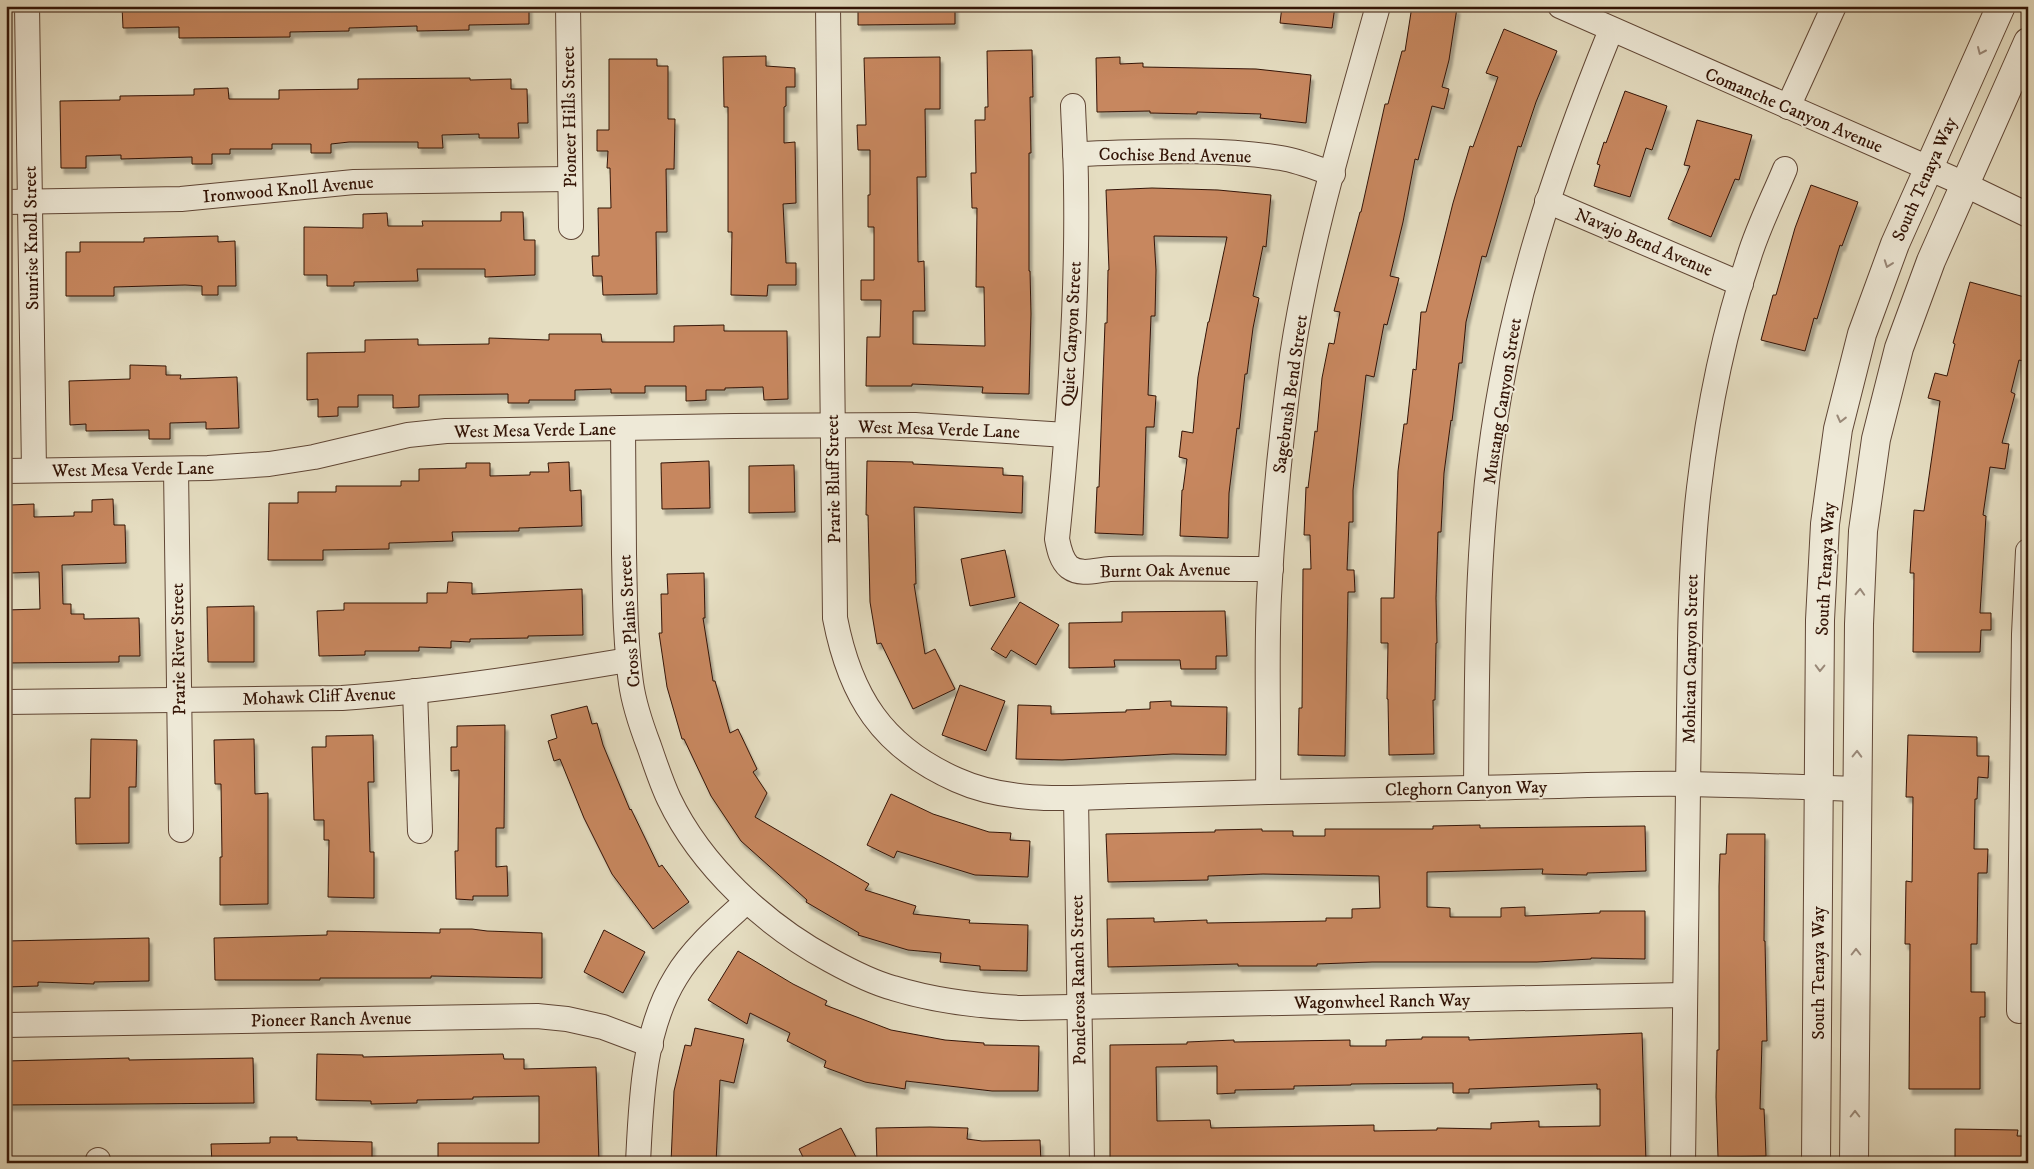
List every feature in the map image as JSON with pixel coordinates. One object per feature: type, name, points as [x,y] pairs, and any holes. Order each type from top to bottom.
[{"type":"street","name":"Sunrise Knoll Street","points":[[27,6],[34,470]]},
{"type":"street","name":"Pioneer Hills Street","points":[[568,6],[571,227]]},
{"type":"street","name":"Prarie Bluff Street","points":[[828,6],[835,618],[840,647],[852,681],[870,713],[907,753],[931,768],[958,781],[984,790],[1012,795],[1076,798]]},
{"type":"street","name":"Sagebrush Bend Street","points":[[1268,792],[1271,569],[1277,486],[1293,355],[1308,276],[1332,174],[1378,6]]},
{"type":"street","name":"Comanche Canyon Avenue","points":[[1560,6],[1965,184],[2028,215]]},
{"type":"street","points":[[1788,107],[1834,6]]},
{"type":"street","name":"South Tenaya Way","points":[[1816,1163],[1820,620],[1825,524],[1838,429],[1862,334],[1895,244],[2001,6]]},
{"type":"street","name":"Mustang Canyon Street","points":[[1476,788],[1483,530],[1490,457],[1513,325],[1530,256],[1547,201],[1583,99],[1611,30]]},
{"type":"street","name":"South Tenaya Way","points":[[1854,1163],[1859,624],[1863,531],[1876,439],[1899,348],[1931,261],[2028,42]]},
{"type":"street","name":"Quiet Canyon Street","points":[[1064,560],[1059,551],[1057,539],[1066,435],[1075,268],[1076,186],[1073,106]]},
{"type":"street","name":"Cochise Bend Avenue","points":[[1075,154],[1170,151],[1217,152],[1282,158],[1332,174]]},
{"type":"street","name":"Mohican Canyon Street","points":[[1683,1163],[1692,558],[1698,488],[1707,427],[1741,284],[1749,256],[1785,169]]},
{"type":"street","name":"Ironwood Knoll Avenue","points":[[6,202],[181,199],[354,182],[570,179]]},
{"type":"street","name":"Navajo Bend Avenue","points":[[1547,201],[1741,284]]},
{"type":"street","name":"West Mesa Verde Lane","points":[[6,471],[176,469],[269,464],[314,457],[417,434],[494,430],[915,425],[1066,435]]},
{"type":"street","name":"Cross Plains Street","points":[[622,428],[628,660],[638,714],[669,799],[688,833],[711,863],[747,901],[778,927],[812,950],[846,969],[890,988],[935,1000],[978,1006],[1021,1008],[1079,1007]]},
{"type":"street","name":"Prarie River Street","points":[[176,469],[180,830]]},
{"type":"street","points":[[2019,1011],[2024,966],[2024,625],[2028,551]]},
{"type":"street","name":"Burnt Oak Avenue","points":[[1064,560],[1070,567],[1084,573],[1103,569],[1271,569]]},
{"type":"street","name":"Mohawk Cliff Avenue","points":[[6,702],[342,698],[416,692],[628,660]]},
{"type":"street","points":[[416,692],[420,831]]},
{"type":"street","name":"Cleghorn Canyon Way","points":[[1076,798],[1268,792],[1688,784],[1857,789]]},
{"type":"street","name":"Ponderosa Ranch Street","points":[[1076,798],[1082,1163]]},
{"type":"street","points":[[638,1163],[644,1072],[658,1016],[676,977],[700,945],[747,901]]},
{"type":"street","name":"Wagonwheel Ranch Way","points":[[1079,1007],[1685,995]]},
{"type":"street","name":"Pioneer Ranch Avenue","points":[[6,1025],[537,1016],[567,1019],[603,1027],[651,1045]]},
{"type":"building","points":[[122,6],[529,6],[529,24],[469,25],[469,30],[417,31],[417,26],[349,28],[349,31],[290,32],[290,37],[179,38],[179,27],[123,28]]},
{"type":"building","points":[[858,6],[955,6],[955,24],[858,25]]},
{"type":"building","points":[[1282,6],[1335,6],[1332,28],[1280,23]]},
{"type":"building","points":[[1412,6],[1457,8],[1449,60],[1442,87],[1449,89],[1444,109],[1432,106],[1418,160],[1415,159],[1390,276],[1399,278],[1387,325],[1384,324],[1374,377],[1366,375],[1353,490],[1353,522],[1349,522],[1347,570],[1354,570],[1355,592],[1348,592],[1345,756],[1298,755],[1299,708],[1302,708],[1303,569],[1311,569],[1310,535],[1304,535],[1306,487],[1308,488],[1315,431],[1317,432],[1322,378],[1329,343],[1334,344],[1340,312],[1334,311],[1361,212],[1385,104],[1388,104],[1402,51],[1405,51]]},
{"type":"building","points":[[1504,29],[1557,51],[1536,102],[1521,147],[1518,146],[1486,257],[1482,256],[1466,322],[1462,363],[1459,363],[1444,473],[1441,532],[1438,532],[1437,643],[1435,700],[1433,700],[1434,754],[1389,755],[1388,643],[1381,643],[1381,598],[1394,598],[1398,471],[1404,424],[1407,424],[1413,369],[1416,370],[1421,312],[1426,312],[1453,203],[1470,146],[1473,147],[1498,77],[1486,73]]},
{"type":"building","points":[[1032,50],[1033,97],[1030,97],[1031,153],[1029,153],[1031,314],[1029,394],[982,393],[983,387],[912,384],[912,386],[866,386],[867,337],[880,337],[881,300],[861,300],[861,280],[874,280],[874,227],[868,227],[870,150],[858,150],[857,125],[866,125],[864,58],[940,57],[940,109],[925,109],[926,177],[917,177],[918,262],[924,261],[925,311],[913,311],[913,344],[985,346],[984,287],[976,287],[977,208],[972,208],[971,173],[976,173],[975,120],[985,120],[985,107],[988,107],[987,51]]},
{"type":"building","points":[[766,56],[766,66],[795,68],[795,87],[786,87],[784,143],[795,142],[796,203],[783,204],[786,263],[796,263],[796,285],[768,285],[767,296],[731,295],[732,232],[728,232],[728,107],[724,107],[723,57]]},
{"type":"building","points":[[1120,57],[1120,64],[1143,63],[1143,67],[1256,69],[1311,75],[1306,123],[1260,118],[1261,114],[1150,113],[1150,111],[1097,112],[1096,58]]},
{"type":"building","points":[[609,59],[657,59],[657,66],[668,66],[668,119],[675,119],[674,169],[666,169],[667,232],[656,232],[657,294],[603,295],[602,276],[593,276],[592,256],[599,256],[598,208],[611,208],[610,168],[607,168],[608,151],[597,151],[597,130],[609,130]]},
{"type":"building","points":[[470,78],[470,80],[511,79],[511,89],[527,89],[528,123],[518,123],[519,138],[479,138],[479,134],[442,135],[443,148],[418,148],[418,142],[349,142],[331,144],[331,153],[311,153],[311,144],[272,144],[272,149],[230,149],[230,154],[212,154],[212,164],[192,164],[192,157],[121,159],[121,155],[86,156],[86,168],[61,168],[60,101],[120,100],[120,96],[194,95],[194,89],[228,88],[229,99],[279,99],[279,90],[358,89],[358,79]]},
{"type":"building","points":[[1625,91],[1667,106],[1652,150],[1646,148],[1630,197],[1594,186],[1600,165],[1597,164],[1604,142],[1606,143]]},
{"type":"building","points":[[1697,120],[1752,135],[1739,180],[1735,179],[1711,237],[1668,219],[1690,166],[1684,165]]},
{"type":"building","points":[[1811,185],[1858,202],[1842,246],[1840,245],[1817,319],[1814,318],[1805,351],[1761,340],[1773,295],[1776,295],[1795,228]]},
{"type":"building","points":[[1152,188],[1218,190],[1271,195],[1266,247],[1263,246],[1253,296],[1259,298],[1247,374],[1245,374],[1239,429],[1237,428],[1229,493],[1228,538],[1180,536],[1182,490],[1187,459],[1179,457],[1182,431],[1193,433],[1198,377],[1227,237],[1154,236],[1156,270],[1155,316],[1151,316],[1148,395],[1156,396],[1154,427],[1146,427],[1143,535],[1095,533],[1097,487],[1099,487],[1105,323],[1107,323],[1109,270],[1106,190]]},
{"type":"building","points":[[501,212],[523,212],[524,240],[535,240],[535,275],[485,277],[485,269],[417,269],[418,281],[354,282],[354,286],[327,286],[327,275],[304,275],[304,227],[363,228],[363,214],[387,213],[388,226],[423,226],[422,221],[501,221]]},
{"type":"building","points":[[218,236],[218,242],[235,241],[236,286],[218,286],[218,295],[202,295],[202,286],[185,285],[114,287],[114,296],[66,296],[66,252],[80,252],[80,242],[144,242],[144,238]]},
{"type":"building","points":[[1970,282],[2028,298],[2028,342],[2023,361],[2019,360],[2011,392],[2015,394],[2002,443],[2009,444],[2005,469],[1990,467],[1983,515],[1986,516],[1980,613],[1991,613],[1991,630],[1981,630],[1980,652],[1913,652],[1914,573],[1910,573],[1914,510],[1924,511],[1940,401],[1928,398],[1935,373],[1947,376],[1955,344],[1953,343]]},
{"type":"building","points":[[724,325],[724,331],[787,331],[788,399],[764,400],[763,387],[706,390],[706,400],[686,401],[686,386],[645,386],[645,393],[611,393],[611,389],[575,390],[575,400],[529,400],[529,403],[508,403],[508,394],[419,395],[419,407],[393,408],[393,395],[358,395],[358,407],[338,407],[338,416],[318,417],[318,399],[307,400],[307,353],[365,352],[365,340],[418,339],[418,345],[489,344],[489,338],[549,340],[549,334],[601,334],[602,342],[674,342],[674,326]]},
{"type":"building","points":[[130,365],[166,366],[166,375],[181,375],[180,379],[237,377],[239,428],[206,429],[206,422],[170,423],[170,439],[149,439],[149,430],[86,431],[86,424],[70,425],[69,381],[130,379]]},
{"type":"building","points":[[709,461],[710,508],[662,509],[661,463]]},
{"type":"building","points":[[867,461],[1003,468],[1003,475],[1023,476],[1022,513],[914,507],[916,584],[914,584],[925,654],[935,649],[955,689],[913,709],[881,643],[877,644],[870,602],[868,515],[866,515]]},
{"type":"building","points":[[569,462],[570,491],[581,490],[582,526],[519,528],[519,531],[452,532],[453,541],[389,543],[389,549],[323,550],[323,560],[268,560],[269,503],[298,503],[298,492],[336,492],[336,486],[401,486],[401,481],[419,481],[419,469],[466,468],[466,463],[490,463],[490,476],[530,475],[530,472],[549,472],[548,463]]},
{"type":"building","points":[[794,465],[795,512],[749,513],[749,466]]},
{"type":"building","points":[[113,499],[114,525],[125,525],[126,563],[62,565],[63,604],[71,604],[71,614],[84,614],[84,619],[139,618],[140,656],[119,656],[119,662],[6,663],[6,610],[40,609],[39,572],[11,573],[10,505],[34,504],[34,517],[74,516],[74,512],[92,512],[92,500]]},
{"type":"building","points":[[1005,550],[1015,597],[970,606],[961,559]]},
{"type":"building","points":[[704,573],[705,618],[703,618],[713,681],[715,681],[730,733],[738,729],[757,769],[753,772],[767,793],[755,817],[869,884],[865,890],[916,906],[913,914],[970,920],[969,923],[1028,925],[1027,971],[980,970],[980,966],[940,962],[941,953],[908,950],[858,935],[859,933],[806,902],[807,900],[741,841],[711,796],[684,739],[682,739],[667,687],[659,633],[662,633],[661,594],[668,594],[667,574]]},
{"type":"building","points":[[448,582],[472,583],[472,594],[582,589],[583,635],[470,639],[470,642],[451,641],[451,648],[419,647],[419,651],[365,651],[365,655],[319,656],[317,611],[344,610],[344,603],[427,603],[427,593],[447,593]]},
{"type":"building","points":[[1020,602],[1059,625],[1036,665],[1011,650],[1006,658],[991,649]]},
{"type":"building","points":[[254,606],[254,662],[208,662],[207,607]]},
{"type":"building","points":[[1225,611],[1227,656],[1216,656],[1216,669],[1181,669],[1180,660],[1114,660],[1115,667],[1069,668],[1069,623],[1122,622],[1122,612]]},
{"type":"building","points":[[960,685],[1005,701],[986,751],[942,735]]},
{"type":"building","points":[[1171,701],[1171,706],[1227,707],[1226,755],[1173,754],[1062,760],[1016,759],[1018,705],[1051,706],[1051,714],[1126,712],[1126,710],[1150,709],[1150,702]]},
{"type":"building","points":[[587,706],[592,724],[597,723],[603,745],[630,810],[659,867],[662,865],[689,902],[653,929],[612,874],[584,818],[560,759],[554,761],[548,741],[557,738],[551,715]]},
{"type":"building","points":[[505,725],[504,828],[496,828],[496,867],[507,866],[508,896],[473,896],[473,900],[456,899],[455,851],[458,851],[459,770],[451,771],[451,747],[457,747],[457,726]]},
{"type":"building","points":[[373,735],[374,782],[368,782],[370,852],[374,852],[374,898],[328,897],[329,840],[324,840],[324,820],[314,820],[312,747],[326,747],[326,736]]},
{"type":"building","points":[[1908,735],[1977,737],[1977,756],[1989,756],[1988,778],[1978,777],[1977,799],[1975,799],[1974,849],[1988,849],[1987,873],[1978,873],[1977,944],[1971,944],[1971,992],[1985,992],[1985,1017],[1980,1017],[1980,1089],[1909,1089],[1910,944],[1905,944],[1906,881],[1912,882],[1913,797],[1906,797]]},
{"type":"building","points":[[91,739],[137,740],[136,787],[129,787],[129,843],[76,844],[75,798],[90,798]]},
{"type":"building","points":[[254,739],[255,794],[268,793],[268,904],[220,905],[220,857],[222,857],[221,784],[215,784],[214,740]]},
{"type":"building","points":[[891,794],[933,814],[989,832],[1011,833],[1010,840],[1030,841],[1028,877],[975,875],[897,851],[894,858],[867,845]]},
{"type":"building","points":[[1480,825],[1480,828],[1645,826],[1646,871],[1587,873],[1587,875],[1542,874],[1543,869],[1427,872],[1427,907],[1450,908],[1450,917],[1501,917],[1501,908],[1525,907],[1525,916],[1600,913],[1600,911],[1645,911],[1645,959],[1591,958],[1537,962],[1372,962],[1317,964],[1317,966],[1238,966],[1238,964],[1108,967],[1107,919],[1154,918],[1154,922],[1207,920],[1207,923],[1326,921],[1326,918],[1352,918],[1352,909],[1380,908],[1379,876],[1263,874],[1208,876],[1208,880],[1108,882],[1106,834],[1262,829],[1262,831],[1293,831],[1293,836],[1325,836],[1325,829],[1433,829],[1433,826]]},
{"type":"building","points":[[1727,834],[1765,834],[1764,941],[1767,1041],[1762,1041],[1760,1109],[1764,1109],[1766,1156],[1718,1157],[1716,1097],[1717,1050],[1719,1050],[1719,886],[1720,854],[1726,854]]},
{"type":"building","points":[[440,929],[542,933],[542,978],[431,976],[431,978],[215,980],[214,938],[327,935],[327,931],[440,933]]},
{"type":"building","points":[[604,930],[645,952],[623,993],[584,972]]},
{"type":"building","points":[[149,938],[149,981],[94,982],[94,984],[38,982],[38,986],[6,987],[6,941]]},
{"type":"building","points":[[738,951],[793,984],[827,1001],[825,1005],[891,1030],[945,1040],[984,1043],[984,1045],[1039,1046],[1038,1091],[992,1091],[906,1081],[905,1089],[865,1082],[824,1067],[826,1061],[787,1041],[790,1033],[750,1013],[747,1024],[708,1000]]},
{"type":"building","points":[[695,1028],[744,1039],[734,1083],[720,1080],[716,1163],[671,1163],[674,1091],[685,1045],[691,1046]]},
{"type":"building","points":[[1642,1033],[1646,1163],[1110,1163],[1110,1045],[1187,1044],[1187,1042],[1234,1040],[1234,1042],[1350,1040],[1350,1046],[1386,1046],[1386,1040],[1422,1039],[1422,1037],[1469,1037],[1469,1040]],"holes":[[[1217,1066],[1217,1094],[1235,1093],[1235,1090],[1294,1089],[1294,1086],[1351,1084],[1453,1083],[1453,1093],[1469,1093],[1469,1089],[1597,1084],[1597,1089],[1600,1089],[1600,1126],[1539,1127],[1539,1121],[1491,1123],[1491,1129],[1437,1128],[1437,1130],[1374,1131],[1374,1125],[1211,1128],[1210,1120],[1157,1121],[1156,1067]]]},
{"type":"building","points":[[317,1054],[363,1055],[363,1057],[503,1054],[504,1059],[524,1059],[524,1069],[596,1067],[599,1163],[438,1163],[438,1143],[539,1143],[539,1096],[473,1097],[473,1099],[417,1100],[417,1103],[371,1104],[371,1101],[316,1100]]},
{"type":"building","points":[[129,1058],[129,1060],[253,1058],[254,1103],[6,1105],[6,1061]]},
{"type":"building","points":[[841,1128],[859,1163],[806,1163],[799,1149]]},
{"type":"building","points":[[876,1128],[968,1128],[967,1139],[982,1141],[1040,1140],[1041,1163],[877,1163]]},
{"type":"building","points":[[1955,1129],[2018,1130],[2017,1136],[2028,1136],[2028,1163],[1955,1163]]},
{"type":"building","points":[[270,1137],[297,1137],[297,1140],[372,1142],[372,1163],[212,1163],[211,1144],[270,1143]]}]
